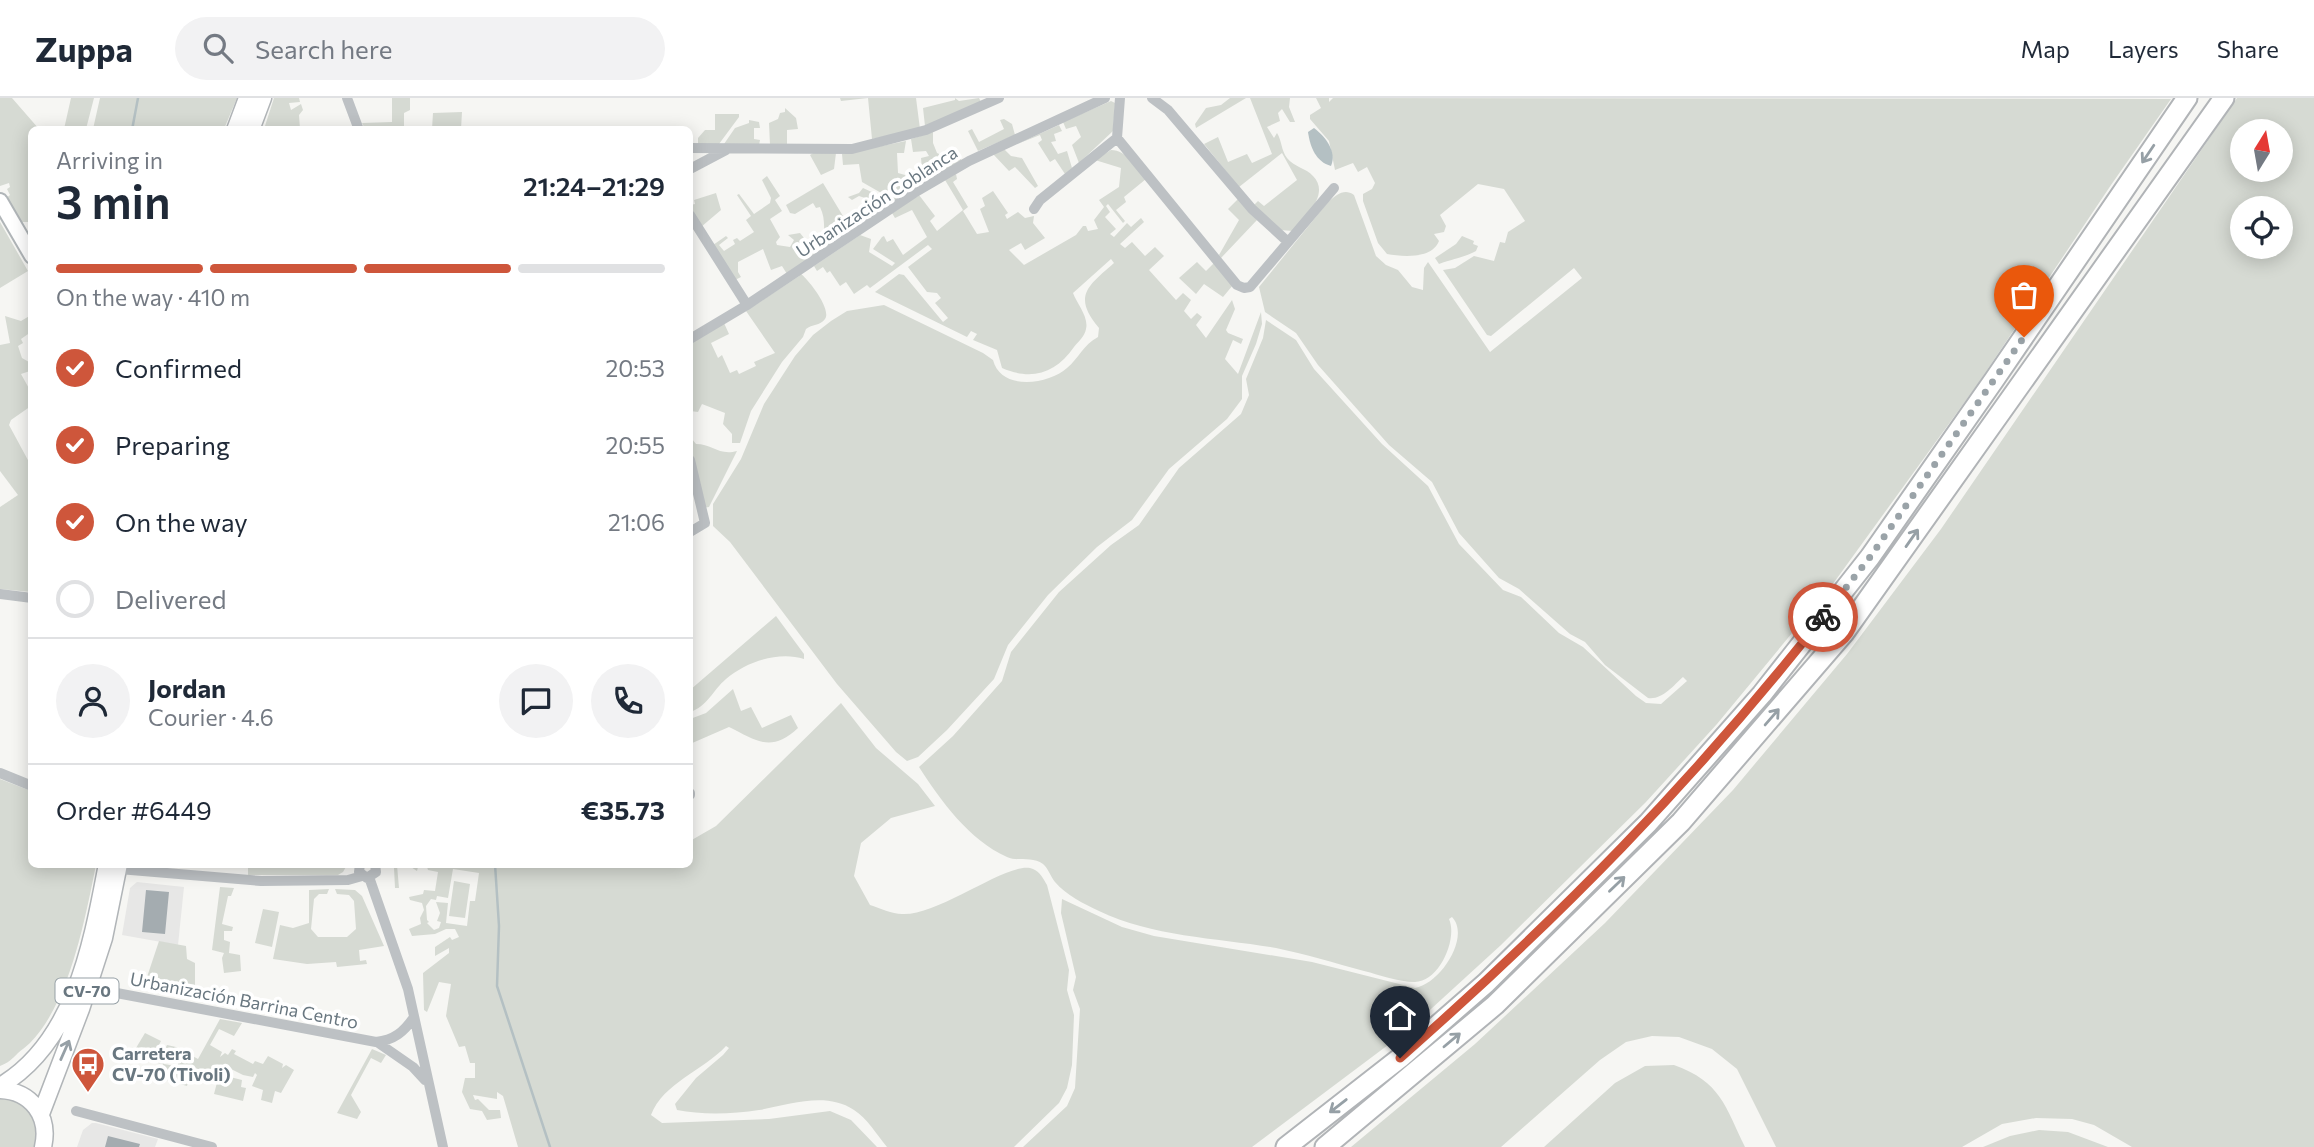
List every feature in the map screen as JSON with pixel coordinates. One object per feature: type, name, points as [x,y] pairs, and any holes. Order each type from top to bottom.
[{"type":"highway","points":[[1286,1147],[1400,1058],[1486,983],[1648,823],[1762,694],[1877,546],[2187,98]]},
{"type":"highway","points":[[1325,1147],[1494,1005],[1681,822],[1844,633],[2224,98]]},
{"type":"main road","points":[[236,126],[247,98]]},
{"type":"main road","points":[[252,126],[263,98]]},
{"type":"main road","points":[[0,201],[28,249]]},
{"type":"main road","name":"CV-70","points":[[0,1088],[33,1059],[66,1011],[114,868]]},
{"type":"main road","name":"CV-70","points":[[43,1147],[45,1136],[41,1114],[89,987],[104,938],[115,868]]},
{"type":"main road","name":"CV-70","points":[[0,1088],[25,1096],[41,1114]]},
{"type":"street","points":[[347,98],[358,126]]},
{"type":"street","name":"Urbanización Coblanca","points":[[693,148],[852,149],[926,130],[999,98]]},
{"type":"street","name":"Urbanización Coblanca","points":[[693,337],[747,305],[914,193],[969,161],[1105,98]]},
{"type":"street","points":[[1120,98],[1117,138],[1237,285],[1244,288],[1250,287],[1334,188]]},
{"type":"street","points":[[1152,98],[1168,110],[1252,209],[1288,242]]},
{"type":"street","points":[[1034,209],[1040,200],[1117,138]]},
{"type":"street","name":"Urbanización Coblanca","points":[[693,167],[729,149]]},
{"type":"street","points":[[693,220],[747,305]]},
{"type":"street","points":[[693,473],[705,523],[693,530]]},
{"type":"street","points":[[0,594],[28,598]]},
{"type":"street","points":[[0,773],[28,784]]},
{"type":"street","points":[[134,868],[261,881],[348,880],[365,877],[376,872],[375,868]]},
{"type":"street","points":[[360,868],[359,872],[365,877],[373,894],[402,967],[443,1147]]},
{"type":"street","name":"Urbanización Barrina Centro","points":[[106,990],[376,1042],[413,1067],[427,1083]]},
{"type":"street","name":"Urbanización Barrina Centro","points":[[376,1042],[395,1037],[406,1029],[414,1017]]},
{"type":"street","points":[[76,1111],[212,1147]]},
{"type":"shaded area","points":[[0,98],[12,98],[36,126],[28,126],[28,222],[20,222],[6,198],[10,195],[7,189],[10,187],[9,183],[0,186]]},
{"type":"shaded area","points":[[71,98],[94,98],[87,126],[65,126]]},
{"type":"shaded area","points":[[100,98],[237,98],[225,126],[94,126]]},
{"type":"shaded area","points":[[274,98],[299,98],[300,102],[289,103],[291,110],[301,104],[303,110],[299,115],[300,126],[265,126]]},
{"type":"shaded area","points":[[392,98],[410,98],[410,110],[404,113],[404,126],[364,126],[362,123],[392,122]]},
{"type":"shaded area","points":[[840,98],[868,98],[841,101]]},
{"type":"shaded area","points":[[868,98],[916,98],[920,129],[872,139]]},
{"type":"shaded area","points":[[955,98],[959,101],[979,98],[981,102],[925,126],[923,108]]},
{"type":"shaded area","points":[[1230,98],[1246,98],[1196,128],[1195,124],[1206,108],[1221,105]]},
{"type":"shaded area","points":[[1250,98],[1290,98],[1289,107],[1295,122],[1290,122],[1282,109],[1278,113],[1280,121],[1267,127],[1274,138],[1277,133],[1287,158],[1310,173],[1318,183],[1319,190],[1314,205],[1293,231],[1280,230],[1254,205],[1258,201],[1264,206],[1297,180],[1282,153],[1239,187],[1204,144],[1218,137],[1228,162],[1247,154],[1252,163],[1272,154]]},
{"type":"shaded area","points":[[1316,98],[1329,98],[1329,102],[1333,98],[2171,99],[1977,385],[1835,581],[1717,724],[1646,802],[1501,945],[1408,1030],[1252,1147],[1023,1147],[1067,1106],[1075,1088],[1080,1009],[1073,990],[1076,977],[1061,913],[1062,899],[1122,927],[1154,936],[1312,962],[1415,988],[1425,985],[1443,969],[1455,947],[1457,926],[1452,917],[1449,919],[1449,948],[1439,967],[1424,980],[1409,982],[1276,948],[1186,936],[1120,920],[1093,908],[1059,887],[1043,864],[1034,860],[1007,857],[980,841],[946,806],[919,767],[953,736],[1002,681],[1011,652],[1059,592],[1111,545],[1139,525],[1179,468],[1241,414],[1249,395],[1246,379],[1263,338],[1266,320],[1296,340],[1314,369],[1382,444],[1428,486],[1459,544],[1503,590],[1521,597],[1559,633],[1583,647],[1646,703],[1661,704],[1687,681],[1683,677],[1663,695],[1648,698],[1605,665],[1585,642],[1570,634],[1519,589],[1499,578],[1459,533],[1432,482],[1389,445],[1318,365],[1296,333],[1265,312],[1259,287],[1328,202],[1344,192],[1354,195],[1376,256],[1386,265],[1398,270],[1412,287],[1423,290],[1424,268],[1428,262],[1490,352],[1582,278],[1574,268],[1491,336],[1487,335],[1443,270],[1455,268],[1474,256],[1494,261],[1500,242],[1505,243],[1508,232],[1525,221],[1504,189],[1478,184],[1440,215],[1446,226],[1444,232],[1434,234],[1439,241],[1430,251],[1409,256],[1387,254],[1378,243],[1363,201],[1363,194],[1372,189],[1375,183],[1367,167],[1358,172],[1353,163],[1335,170],[1329,141],[1310,119],[1310,115],[1321,108]]},
{"type":"shaded area","points":[[2237,98],[2314,98],[2314,1147],[2132,1147],[2094,1125],[2072,1119],[2036,1118],[2002,1124],[1962,1147],[1776,1147],[1737,1069],[1712,1049],[1679,1037],[1652,1036],[1626,1042],[1600,1060],[1501,1147],[1351,1147],[1475,1044],[1605,923],[1733,790],[1847,654],[1941,529]]},
{"type":"shaded area","points":[[1111,101],[1115,103],[1113,131],[1079,163],[1072,145],[1081,137],[1076,126],[1066,129],[1063,122]]},
{"type":"shaded area","points":[[785,108],[796,118],[798,129],[787,130],[787,145],[770,145],[769,123],[778,119],[780,113],[785,112]]},
{"type":"shaded area","points":[[462,112],[461,126],[432,126],[433,113]]},
{"type":"shaded area","points":[[715,114],[739,114],[739,117],[719,144],[698,144],[698,138],[705,130],[715,130]]},
{"type":"shaded area","points":[[1004,119],[1012,124],[1015,135],[978,151],[968,131],[972,129],[979,142],[1004,129],[1000,120]]},
{"type":"shaded area","points":[[749,120],[759,122],[760,128],[754,128],[754,139],[760,140],[759,145],[724,144],[735,128],[749,123]]},
{"type":"shaded area","points":[[1059,125],[1062,131],[1054,134],[1056,141],[1051,142],[1058,154],[1067,151],[1072,168],[1065,174],[1055,159],[1050,162],[1038,143],[1042,140],[1040,135],[1015,145]]},
{"type":"shaded area","points":[[1314,128],[1329,145],[1333,155],[1331,166],[1321,161],[1312,148],[1308,132]]},
{"type":"shaded area","points":[[933,132],[937,153],[946,157],[959,156],[962,161],[917,186],[914,170],[922,169],[921,158],[929,156],[926,151],[913,152],[911,139]]},
{"type":"shaded area","points":[[906,141],[904,153],[897,153],[898,173],[905,175],[910,191],[889,205],[883,194],[862,182],[859,164],[843,165],[842,154]]},
{"type":"shaded area","points":[[1004,149],[1011,156],[1022,158],[1038,186],[1035,188],[1015,167],[1009,171],[993,154]]},
{"type":"shaded area","points":[[1111,150],[1126,156],[1146,179],[1124,197],[1126,202],[1116,210],[1125,221],[1123,223],[1108,204],[1106,206],[1110,212],[1105,217],[1116,229],[1110,234],[1114,237],[1127,223],[1131,227],[1141,218],[1144,222],[1120,244],[1125,248],[1132,242],[1145,256],[1155,247],[1164,256],[1149,270],[1176,300],[1183,293],[1191,300],[1184,311],[1191,319],[1197,313],[1202,317],[1196,325],[1206,338],[1232,300],[1235,309],[1226,330],[1243,339],[1241,344],[1233,340],[1225,359],[1238,374],[1261,312],[1262,324],[1242,376],[1242,399],[1227,419],[1169,469],[1132,520],[1097,547],[1048,595],[1008,645],[994,679],[947,730],[918,757],[907,761],[837,684],[730,542],[713,526],[713,504],[741,459],[764,404],[795,356],[813,335],[847,311],[884,305],[983,353],[993,360],[1005,377],[1015,381],[1049,378],[1067,368],[1098,337],[1099,328],[1086,308],[1085,299],[1091,285],[1114,263],[1111,259],[1073,293],[1086,320],[1083,336],[1059,363],[1033,374],[1002,368],[997,350],[973,340],[977,334],[971,331],[967,337],[875,292],[899,274],[904,275],[943,322],[948,318],[935,303],[941,298],[937,293],[927,292],[908,267],[932,249],[928,245],[870,288],[867,285],[854,294],[846,282],[840,286],[830,271],[827,273],[823,267],[817,271],[814,266],[860,235],[871,239],[869,252],[892,266],[895,263],[873,249],[882,237],[884,236],[887,242],[893,239],[903,255],[927,237],[912,210],[895,218],[892,213],[919,195],[935,216],[930,221],[937,231],[963,210],[945,180],[956,174],[957,179],[953,182],[968,207],[963,211],[977,234],[989,232],[980,209],[985,206],[982,198],[993,191],[1008,213],[1005,215],[1007,219],[1018,212],[1025,218],[1034,216],[1033,223],[1045,238],[1025,250],[1021,243],[1009,250],[1024,265],[1076,235],[1083,226],[1086,226],[1088,231],[1098,229],[1094,220],[1104,207],[1099,200],[1119,187],[1121,168],[1095,160]]},
{"type":"shaded area","points":[[815,152],[836,153],[834,169],[821,175],[810,155]]},
{"type":"shaded area","points":[[767,176],[780,196],[775,200],[782,211],[770,219],[780,237],[777,245],[790,247],[794,240],[788,235],[800,233],[817,254],[787,274],[782,266],[771,270],[763,249],[738,262],[741,277],[735,280],[713,245],[726,236],[728,238],[719,245],[724,251],[735,244],[733,240],[737,238],[740,241],[754,232],[746,220],[751,216],[737,195],[739,194],[754,214],[770,203],[771,198],[762,180]]},
{"type":"shaded area","points":[[823,183],[846,221],[865,206],[865,198],[859,196],[852,200],[848,197],[859,193],[863,188],[876,194],[886,207],[826,248],[820,207],[816,208],[813,203],[795,214],[790,213],[786,205]]},
{"type":"shaded area","points":[[716,193],[721,210],[701,227],[693,211],[694,200]]},
{"type":"shaded area","points":[[1238,199],[1257,220],[1221,258],[1219,255],[1239,220],[1228,209]]},
{"type":"shaded area","points":[[0,222],[28,271],[0,288]]},
{"type":"shaded area","points":[[1462,236],[1474,241],[1473,244],[1478,246],[1476,251],[1439,264],[1435,258],[1456,244]]},
{"type":"shaded area","points":[[1197,262],[1206,271],[1215,262],[1233,285],[1223,297],[1204,284],[1196,294],[1179,278]]},
{"type":"shaded area","points":[[800,273],[822,302],[825,319],[806,329],[751,411],[740,443],[732,443],[732,434],[723,424],[725,413],[702,404],[698,412],[693,411],[693,342],[724,323],[729,334],[711,343],[718,358],[722,355],[730,373],[737,370],[739,374],[756,366],[754,362],[775,353],[746,311]]},
{"type":"shaded area","points":[[5,316],[21,321],[28,317],[28,334],[21,339],[23,343],[18,346],[22,358],[28,361],[28,372],[21,374],[28,387],[28,408],[11,420],[9,425],[28,460],[28,592],[0,589],[0,507],[18,495],[0,471],[0,345],[10,343]]},
{"type":"shaded area","points":[[693,440],[696,444],[720,451],[737,451],[709,507],[703,508],[693,460]]},
{"type":"shaded area","points":[[776,616],[804,654],[804,659],[773,657],[743,668],[721,683],[705,702],[693,711],[693,687]]},
{"type":"shaded area","points":[[733,689],[741,711],[751,707],[762,728],[791,715],[798,728],[780,740],[764,742],[729,727],[693,743],[693,718],[706,713]]},
{"type":"shaded area","points":[[841,703],[876,748],[918,784],[935,806],[891,818],[861,843],[854,876],[870,905],[898,914],[918,912],[1022,868],[1035,870],[1047,885],[1069,970],[1067,990],[1074,1015],[1072,1065],[1067,1088],[1059,1103],[1014,1147],[887,1147],[859,1113],[831,1101],[807,1101],[728,1113],[677,1110],[675,1104],[696,1078],[723,1055],[729,1048],[726,1046],[674,1085],[651,1115],[662,1123],[769,1119],[830,1111],[851,1120],[877,1147],[518,1147],[503,1096],[497,1092],[497,1099],[473,1095],[475,1100],[478,1099],[489,1110],[500,1110],[501,1118],[487,1120],[482,1111],[470,1109],[462,1092],[465,1078],[475,1078],[475,1063],[470,1063],[465,1046],[459,1047],[446,1016],[451,984],[439,982],[427,1012],[424,1010],[423,973],[449,953],[449,948],[435,956],[435,947],[450,937],[452,940],[459,937],[455,929],[412,936],[409,929],[421,924],[420,918],[424,910],[422,903],[410,900],[409,897],[423,894],[424,890],[435,891],[438,872],[427,868],[693,868],[693,839],[716,826]],"holes":[[[453,869],[479,873],[475,901],[470,901],[467,926],[446,923],[448,903],[436,902],[440,913],[437,921],[441,922],[439,928],[434,930],[427,923],[426,906],[431,899],[436,900],[437,896],[448,898]]]},
{"type":"shaded area","points":[[0,779],[28,790],[28,868],[95,868],[74,959],[56,1005],[30,1043],[10,1061],[0,1066]]},
{"type":"shaded area","points":[[248,868],[345,868],[338,875],[248,875]]},
{"type":"shaded area","points":[[394,868],[397,868],[399,888],[395,888]]},
{"type":"shaded area","points":[[454,881],[470,884],[465,918],[449,916]]},
{"type":"shaded area","points":[[137,882],[184,887],[178,945],[122,935],[130,888]]},
{"type":"shaded area","points":[[220,887],[234,888],[231,896],[228,896],[222,924],[233,927],[232,931],[224,931],[224,940],[230,942],[229,953],[240,955],[241,971],[224,973],[224,953],[212,950]]},
{"type":"shaded area","points":[[329,889],[327,894],[319,894],[314,899],[311,929],[318,937],[347,937],[356,929],[354,901],[349,895],[337,894],[335,889],[355,890],[362,896],[384,946],[359,950],[360,961],[366,960],[367,964],[337,967],[336,962],[307,964],[273,959],[280,925],[293,928],[309,923],[309,890]]},
{"type":"shaded area","points":[[263,909],[279,912],[272,947],[255,943]]},
{"type":"shaded area","points":[[159,941],[186,946],[187,959],[195,963],[195,990],[214,989],[216,1003],[143,989]]},
{"type":"shaded area","points":[[220,1019],[242,1023],[234,1036],[219,1029],[210,1045],[222,1052],[220,1057],[225,1053],[228,1055],[232,1049],[236,1051],[234,1054],[253,1064],[255,1061],[263,1064],[268,1056],[283,1064],[282,1068],[286,1065],[294,1070],[281,1093],[275,1091],[272,1103],[261,1100],[263,1090],[252,1086],[257,1075],[255,1073],[253,1077],[243,1075],[227,1067],[222,1075],[242,1080],[241,1087],[246,1088],[243,1101],[214,1094],[219,1075],[178,1067],[178,1062],[165,1060],[164,1064],[175,1066],[174,1072],[190,1075],[187,1086],[159,1078],[163,1064],[130,1058],[145,1033],[161,1041],[158,1047],[164,1051],[167,1045],[176,1047],[198,1059]]},
{"type":"shaded area","points":[[372,1049],[386,1055],[381,1063],[371,1058],[351,1095],[361,1112],[357,1119],[337,1113]]},
{"type":"shaded area","points":[[1674,1065],[1702,1079],[1720,1097],[1745,1147],[1544,1147],[1615,1083],[1645,1066]]},
{"type":"shaded area","points":[[0,1095],[27,1104],[39,1125],[36,1147],[0,1147]]},
{"type":"shaded area","points":[[92,1123],[158,1139],[155,1147],[77,1147],[83,1130]]},
{"type":"shaded area","points":[[2039,1130],[2068,1132],[2108,1147],[1983,1147],[2010,1136]]},
{"type":"building","points":[[146,890],[169,892],[165,934],[142,932]]},
{"type":"building","points":[[108,1136],[140,1144],[139,1147],[105,1147]]},
{"type":"waterway","points":[[133,126],[138,98]]},
{"type":"waterway","points":[[495,868],[499,926],[497,986],[550,1147]]},
{"type":"way so far","points":[[1823,617],[1870,557],[2024,337]]},
{"type":"place","name":"Carretera CV-70 (Tivoli)","points":[[88,1094]]},
{"type":"route","points":[[1400,1058],[1486,983],[1648,823],[1762,694],[1823,617]]}]
